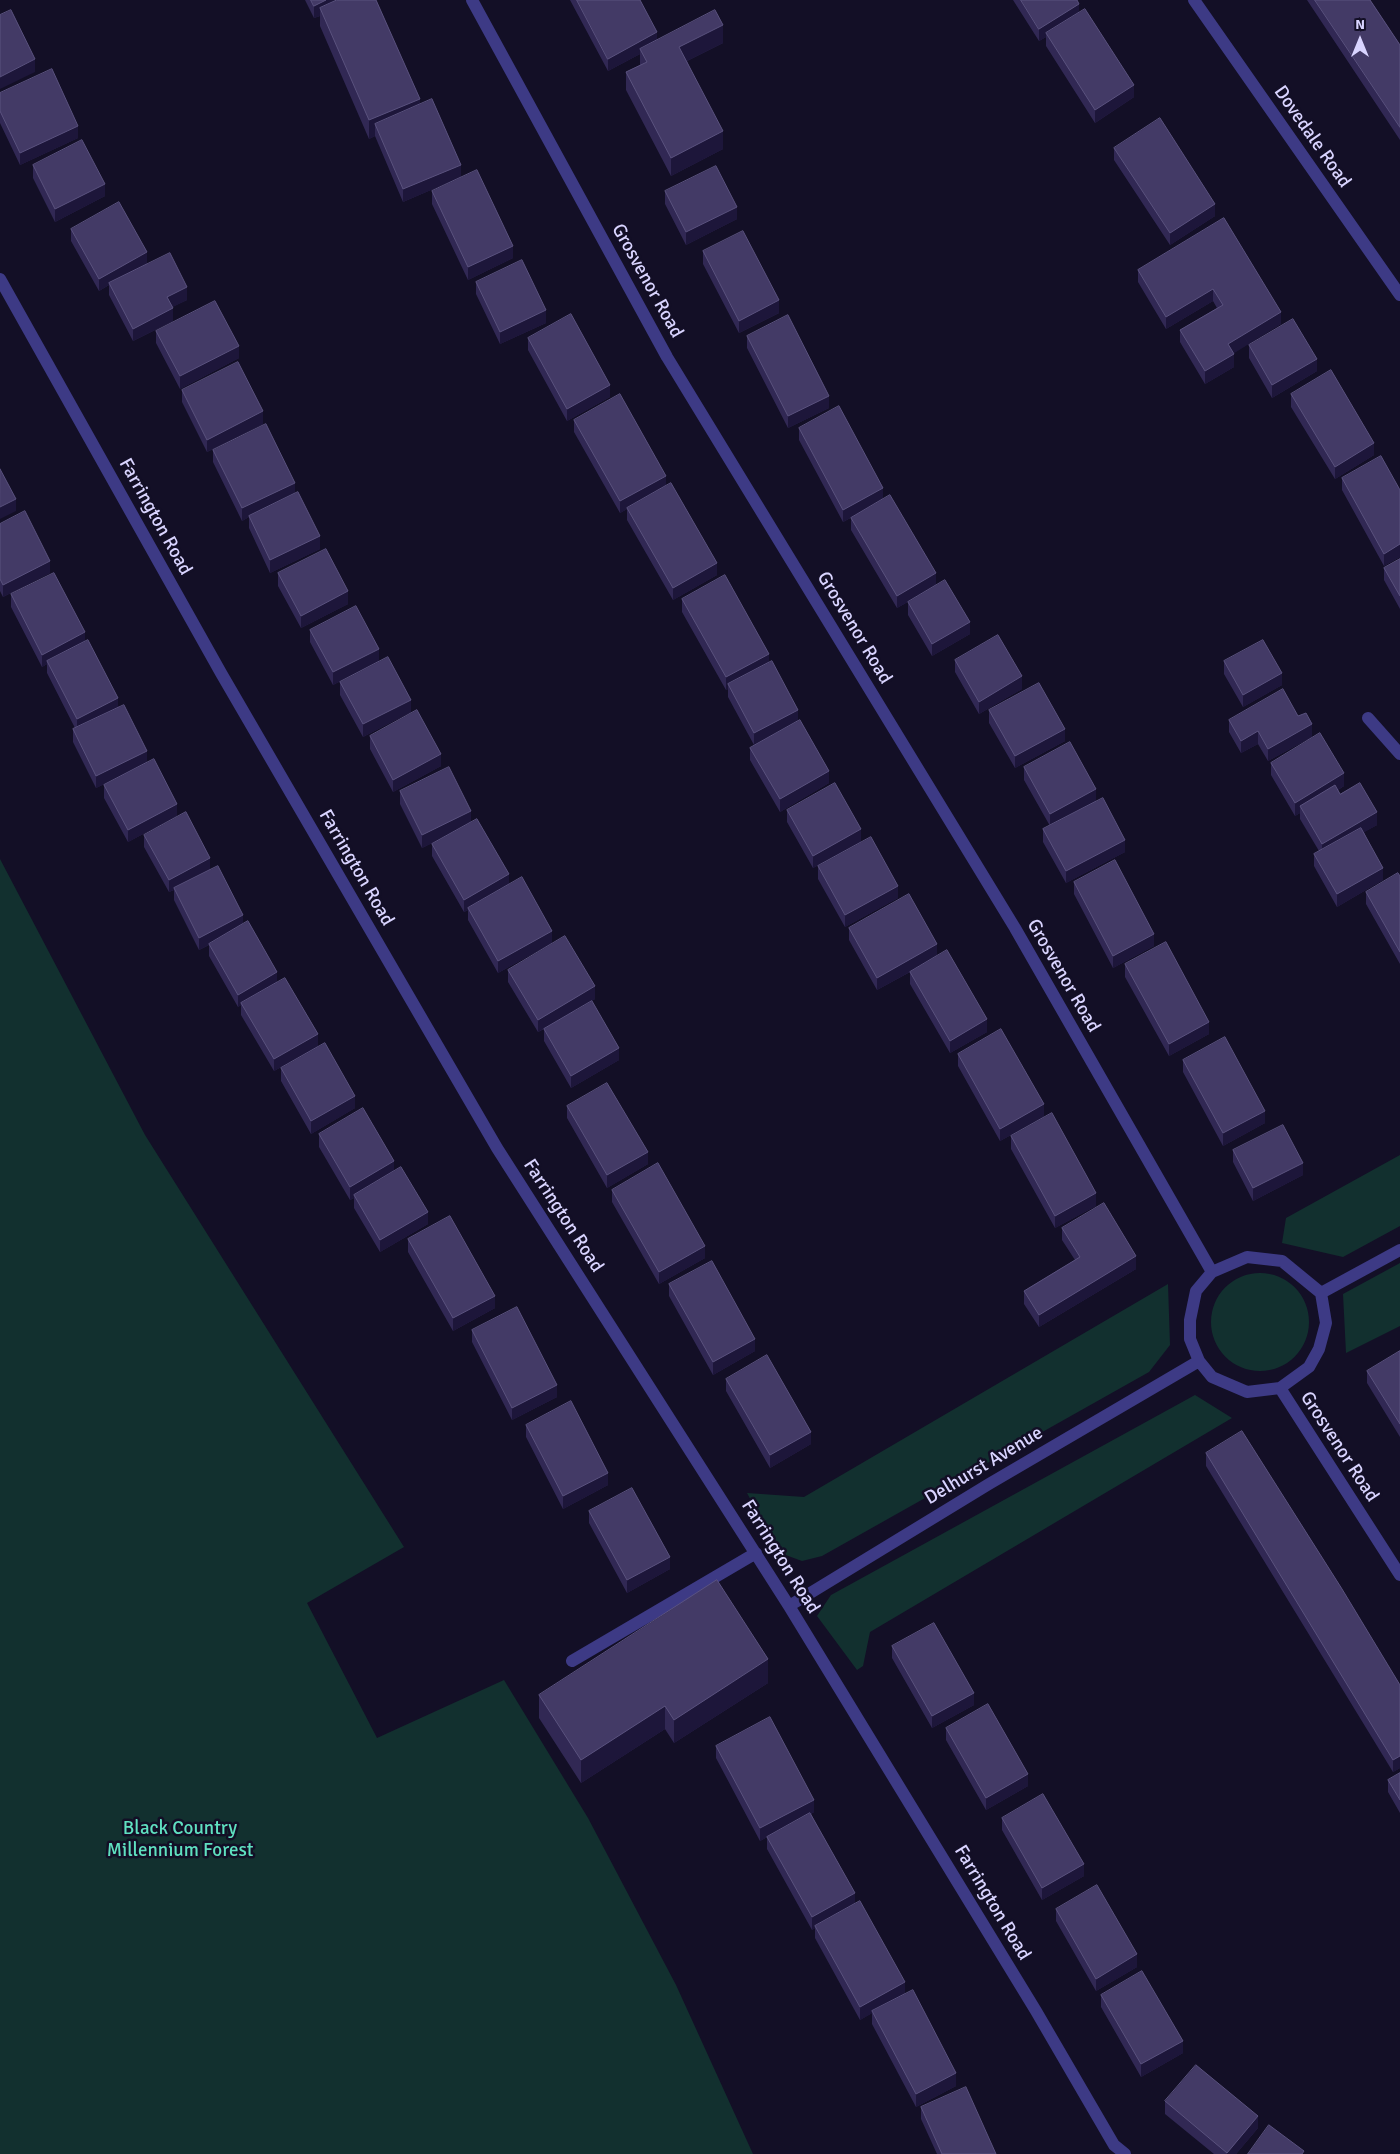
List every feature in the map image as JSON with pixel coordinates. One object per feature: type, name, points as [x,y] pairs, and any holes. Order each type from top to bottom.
[{"type":"street","name":"Grosvenor Road","points":[[472,0],[667,357],[1014,928],[1212,1272]]},
{"type":"street","name":"Dovedale Road","points":[[1194,0],[1400,296]]},
{"type":"street","name":"Farrington Road","points":[[0,279],[221,673],[497,1148],[756,1552],[1036,2012],[1114,2145],[1124,2154]]},
{"type":"street","points":[[1368,718],[1400,754]]},
{"type":"street","points":[[1321,1293],[1400,1250]]},
{"type":"street","points":[[1248,1257],[1282,1262],[1321,1293],[1326,1323],[1319,1349],[1309,1367],[1280,1388],[1247,1392],[1212,1377],[1199,1361],[1190,1339],[1190,1320],[1196,1291],[1212,1272],[1248,1257]]},
{"type":"street","name":"Delhurst Avenue","points":[[789,1606],[989,1484],[1199,1361]]},
{"type":"street","name":"Grosvenor Road","points":[[1280,1388],[1400,1576]]},
{"type":"street","points":[[572,1661],[756,1552]]},
{"type":"green space","name":"Black Country Millennium Forest","points":[[0,859],[145,1135],[404,1547],[307,1603],[377,1738],[504,1680],[588,1818],[676,1985],[753,2154],[0,2154]]},
{"type":"green space","points":[[1400,1155],[1400,1226],[1343,1257],[1282,1243],[1286,1218]]},
{"type":"green space","points":[[1400,1263],[1400,1326],[1346,1353],[1343,1294]]},
{"type":"green space","points":[[1260,1273],[1270,1274],[1287,1281],[1301,1295],[1308,1312],[1308,1332],[1301,1349],[1287,1363],[1270,1370],[1260,1371],[1250,1370],[1233,1363],[1219,1349],[1212,1332],[1211,1322],[1212,1312],[1219,1295],[1233,1281],[1250,1274]]},
{"type":"green space","points":[[1168,1284],[1170,1345],[1149,1372],[822,1556],[802,1561],[780,1553],[747,1493],[804,1497]]},
{"type":"green space","points":[[1195,1395],[1232,1418],[870,1632],[863,1666],[857,1670],[817,1616],[831,1595]]},
{"type":"building","points":[[311,0],[326,0],[314,6]]},
{"type":"building","points":[[337,0],[376,0],[420,99],[369,120],[320,8]]},
{"type":"building","points":[[577,0],[640,0],[657,32],[608,59]]},
{"type":"building","points":[[1021,0],[1077,0],[1079,4],[1039,29]]},
{"type":"building","points":[[1315,0],[1370,0],[1400,45],[1400,127]]},
{"type":"building","points":[[1085,9],[1134,85],[1095,110],[1046,33]]},
{"type":"building","points":[[11,10],[35,59],[0,77],[0,15]]},
{"type":"building","points":[[715,10],[723,25],[679,47],[723,131],[671,158],[626,72],[647,62],[640,49]]},
{"type":"building","points":[[52,69],[78,126],[20,153],[0,111],[0,93]]},
{"type":"building","points":[[432,99],[461,165],[403,189],[375,124]]},
{"type":"building","points":[[1160,118],[1215,204],[1170,233],[1114,148]]},
{"type":"building","points":[[82,140],[105,184],[55,209],[33,165]]},
{"type":"building","points":[[716,166],[737,207],[686,232],[665,191]]},
{"type":"building","points":[[477,170],[513,246],[468,267],[432,191]]},
{"type":"building","points":[[119,202],[147,252],[99,279],[71,229]]},
{"type":"building","points":[[1224,218],[1281,312],[1228,344],[1234,354],[1205,371],[1180,330],[1223,305],[1213,289],[1166,317],[1138,270]]},
{"type":"building","points":[[743,231],[779,300],[739,321],[703,251]]},
{"type":"building","points":[[170,253],[187,287],[167,297],[173,308],[133,329],[109,283]]},
{"type":"building","points":[[522,260],[546,310],[500,332],[476,282]]},
{"type":"building","points":[[215,301],[239,346],[180,376],[156,331]]},
{"type":"building","points":[[571,314],[610,385],[567,409],[528,338]]},
{"type":"building","points":[[788,315],[829,396],[788,416],[747,336]]},
{"type":"building","points":[[1293,319],[1317,359],[1272,385],[1249,345]]},
{"type":"building","points":[[238,362],[263,411],[207,440],[182,390]]},
{"type":"building","points":[[1331,370],[1374,443],[1335,467],[1291,394]]},
{"type":"building","points":[[620,394],[666,476],[620,501],[574,420]]},
{"type":"building","points":[[839,406],[883,488],[843,510],[799,428]]},
{"type":"building","points":[[266,424],[295,483],[242,508],[213,450]]},
{"type":"building","points":[[1381,456],[1400,490],[1400,544],[1384,554],[1342,478]]},
{"type":"building","points":[[0,469],[16,499],[0,507]]},
{"type":"building","points":[[671,483],[717,563],[673,588],[627,508]]},
{"type":"building","points":[[298,492],[320,536],[270,560],[249,516]]},
{"type":"building","points":[[890,495],[936,573],[897,596],[851,518]]},
{"type":"building","points":[[25,511],[50,561],[3,585],[0,579],[0,524]]},
{"type":"building","points":[[326,549],[348,591],[301,616],[278,573]]},
{"type":"building","points":[[1400,559],[1400,596],[1384,568]]},
{"type":"building","points":[[54,573],[85,632],[42,655],[11,594]]},
{"type":"building","points":[[725,575],[769,654],[726,677],[682,599]]},
{"type":"building","points":[[945,580],[970,622],[932,644],[908,602]]},
{"type":"building","points":[[356,606],[379,649],[333,672],[310,630]]},
{"type":"building","points":[[998,635],[1022,676],[979,702],[955,660]]},
{"type":"building","points":[[88,640],[118,698],[77,719],[47,661]]},
{"type":"building","points":[[1263,640],[1282,673],[1243,695],[1224,661]]},
{"type":"building","points":[[388,657],[411,700],[363,724],[340,682]]},
{"type":"building","points":[[772,661],[798,710],[754,733],[728,684]]},
{"type":"building","points":[[1039,683],[1065,729],[1015,756],[989,710]]},
{"type":"building","points":[[1283,689],[1298,716],[1306,713],[1312,724],[1268,749],[1258,731],[1241,741],[1229,720]]},
{"type":"building","points":[[124,705],[147,751],[96,776],[73,729]]},
{"type":"building","points":[[417,710],[441,754],[393,780],[370,736]]},
{"type":"building","points":[[800,720],[829,771],[780,799],[750,748]]},
{"type":"building","points":[[1320,733],[1344,773],[1295,803],[1271,763]]},
{"type":"building","points":[[1070,742],[1096,789],[1050,814],[1024,767]]},
{"type":"building","points":[[154,759],[177,804],[128,830],[104,785]]},
{"type":"building","points":[[449,767],[471,811],[422,835],[400,791]]},
{"type":"building","points":[[835,783],[861,829],[813,856],[787,810]]},
{"type":"building","points":[[1360,783],[1377,812],[1322,844],[1300,806],[1335,785],[1340,794]]},
{"type":"building","points":[[1103,798],[1125,840],[1066,871],[1043,829]]},
{"type":"building","points":[[186,812],[210,858],[169,880],[144,835]]},
{"type":"building","points":[[477,819],[509,874],[464,900],[432,844]]},
{"type":"building","points":[[1361,828],[1383,868],[1337,894],[1314,854]]},
{"type":"building","points":[[871,837],[898,886],[845,915],[818,866]]},
{"type":"building","points":[[1115,860],[1154,934],[1113,956],[1074,882]]},
{"type":"building","points":[[218,866],[243,915],[199,938],[174,888]]},
{"type":"building","points":[[1398,873],[1400,876],[1400,952],[1366,892]]},
{"type":"building","points":[[522,877],[552,931],[498,961],[468,908]]},
{"type":"building","points":[[909,894],[937,944],[877,978],[849,928]]},
{"type":"building","points":[[248,921],[277,972],[238,995],[209,944]]},
{"type":"building","points":[[565,936],[595,986],[538,1020],[508,970]]},
{"type":"building","points":[[1166,942],[1209,1022],[1169,1044],[1125,964]]},
{"type":"building","points":[[947,950],[987,1019],[950,1041],[910,972]]},
{"type":"building","points":[[285,978],[318,1034],[274,1059],[241,1003]]},
{"type":"building","points":[[592,1001],[619,1048],[571,1076],[544,1029]]},
{"type":"building","points":[[1001,1029],[1044,1104],[1000,1129],[958,1054]]},
{"type":"building","points":[[1225,1037],[1265,1111],[1223,1133],[1183,1060]]},
{"type":"building","points":[[325,1043],[355,1096],[311,1121],[281,1068]]},
{"type":"building","points":[[607,1083],[648,1152],[607,1175],[567,1106]]},
{"type":"building","points":[[363,1108],[394,1161],[350,1187],[319,1134]]},
{"type":"building","points":[[1052,1113],[1096,1193],[1055,1216],[1011,1136]]},
{"type":"building","points":[[1283,1125],[1303,1163],[1253,1188],[1233,1150]]},
{"type":"building","points":[[658,1163],[705,1246],[659,1272],[612,1190]]},
{"type":"building","points":[[401,1167],[428,1212],[380,1240],[354,1195]]},
{"type":"building","points":[[1104,1203],[1136,1256],[1039,1315],[1024,1291],[1080,1257],[1062,1228]]},
{"type":"building","points":[[450,1216],[495,1296],[453,1318],[408,1239]]},
{"type":"building","points":[[712,1261],[755,1339],[713,1362],[669,1284]]},
{"type":"building","points":[[517,1307],[557,1385],[512,1408],[472,1330]]},
{"type":"building","points":[[1400,1351],[1400,1424],[1367,1371]]},
{"type":"building","points":[[767,1355],[811,1432],[770,1455],[726,1379]]},
{"type":"building","points":[[571,1401],[608,1473],[563,1496],[526,1425]]},
{"type":"building","points":[[1242,1431],[1400,1685],[1400,1756],[1393,1760],[1206,1453]]},
{"type":"building","points":[[632,1488],[670,1557],[627,1580],[589,1511]]},
{"type":"building","points":[[717,1580],[768,1659],[674,1720],[665,1706],[581,1760],[539,1695]]},
{"type":"building","points":[[934,1623],[974,1693],[932,1716],[892,1646]]},
{"type":"building","points":[[988,1704],[1028,1774],[986,1798],[946,1728]]},
{"type":"building","points":[[770,1717],[814,1800],[760,1828],[716,1746]]},
{"type":"building","points":[[1400,1773],[1400,1800],[1388,1780]]},
{"type":"building","points":[[1043,1794],[1084,1864],[1042,1888],[1002,1818]]},
{"type":"building","points":[[810,1813],[855,1893],[812,1917],[767,1837]]},
{"type":"building","points":[[1097,1885],[1137,1954],[1096,1979],[1056,1909]]},
{"type":"building","points":[[860,1901],[905,1982],[860,2007],[815,1926]]},
{"type":"building","points":[[1142,1971],[1183,2041],[1141,2064],[1101,1995]]},
{"type":"building","points":[[913,1990],[956,2073],[916,2094],[872,2011]]},
{"type":"building","points":[[1196,2065],[1258,2116],[1227,2153],[1165,2101]]},
{"type":"building","points":[[966,2087],[996,2154],[942,2154],[921,2107]]},
{"type":"building","points":[[1269,2125],[1304,2151],[1302,2154],[1248,2154]]}]
